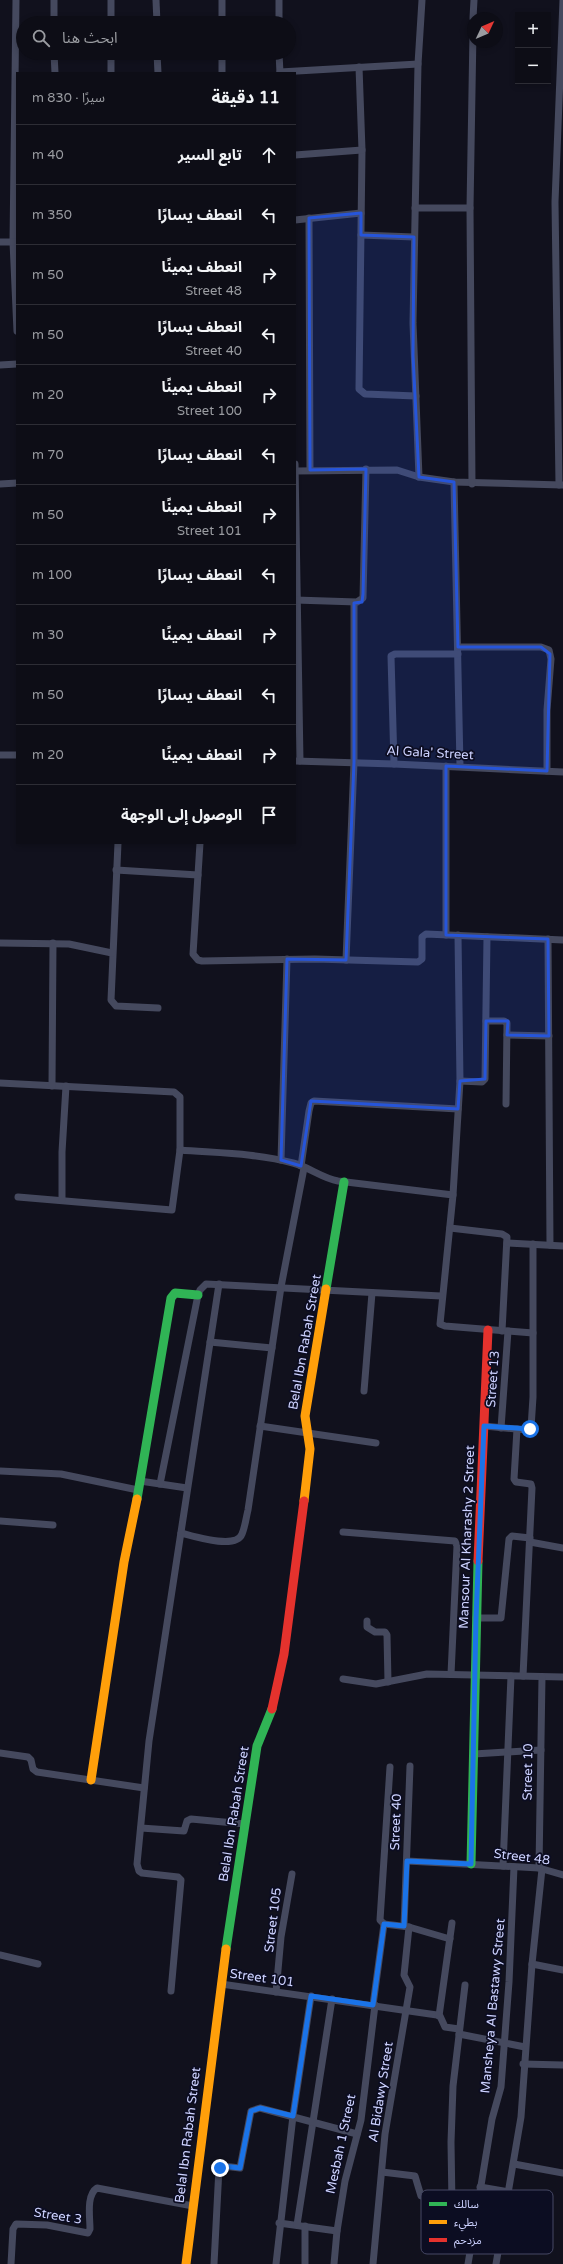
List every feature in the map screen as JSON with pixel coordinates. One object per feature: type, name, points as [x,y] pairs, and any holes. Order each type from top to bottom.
[{"type":"street","points":[[16,0],[16,286]]},
{"type":"street","points":[[54,0],[54,16]]},
{"type":"street","points":[[111,0],[111,16]]},
{"type":"street","points":[[156,0],[156,16]]},
{"type":"street","points":[[222,0],[222,16]]},
{"type":"street","points":[[279,0],[279,16]]},
{"type":"street","points":[[419,476],[413,323],[418,64],[422,0]]},
{"type":"street","points":[[473,12],[474,0]]},
{"type":"street","points":[[296,471],[366,469],[397,470],[419,476],[472,484],[561,485],[555,202],[563,0]]},
{"type":"street","points":[[472,484],[470,208],[473,48]]},
{"type":"street","points":[[54,60],[55,72]]},
{"type":"street","points":[[111,60],[111,72]]},
{"type":"street","points":[[157,60],[158,72]]},
{"type":"street","points":[[222,60],[222,72]]},
{"type":"street","points":[[279,60],[280,72],[418,64]]},
{"type":"street","points":[[360,67],[362,150],[360,235],[360,391],[365,394],[416,396]]},
{"type":"street","points":[[296,155],[362,150]]},
{"type":"street","points":[[415,208],[470,208]]},
{"type":"street","points":[[296,220],[361,213]]},
{"type":"street","points":[[309,218],[310,470]]},
{"type":"street","points":[[360,235],[414,237]]},
{"type":"street","points":[[0,242],[15,242]]},
{"type":"street","points":[[0,365],[16,364]]},
{"type":"street","points":[[298,761],[296,600],[354,603],[361,601],[363,594],[366,469]]},
{"type":"street","points":[[454,482],[460,766]]},
{"type":"street","points":[[0,484],[16,483]]},
{"type":"street","points":[[346,960],[354,762],[354,603]]},
{"type":"street","points":[[394,764],[391,656],[395,654],[541,647],[549,650],[551,659],[547,710],[546,771]]},
{"type":"street","points":[[0,755],[16,755]]},
{"type":"street","name":"Al Gala' Street","points":[[298,761],[460,766],[563,772]]},
{"type":"street","points":[[446,766],[446,935]]},
{"type":"street","points":[[118,844],[111,1000],[113,1005],[158,1008]]},
{"type":"street","points":[[200,844],[195,957],[207,961],[287,959],[418,962],[422,959],[423,936],[458,935],[563,940]]},
{"type":"street","points":[[116,870],[198,876]]},
{"type":"street","points":[[458,935],[460,1081],[453,1195],[439,1318],[442,1325],[533,1333]]},
{"type":"street","points":[[460,1081],[482,1082],[485,1079],[487,937]]},
{"type":"street","points":[[548,939],[550,1245]]},
{"type":"street","points":[[0,943],[54,943],[112,953]]},
{"type":"street","points":[[52,1086],[54,943]]},
{"type":"street","points":[[281,1160],[287,959]]},
{"type":"street","points":[[486,1021],[506,1022],[506,1104]]},
{"type":"street","points":[[507,1035],[549,1036]]},
{"type":"street","points":[[0,1083],[178,1093],[181,1101],[180,1150],[172,1210],[18,1197]]},
{"type":"street","points":[[62,1200],[62,1152],[66,1086]]},
{"type":"street","points":[[181,1533],[224,1542],[236,1540],[242,1536],[281,1287],[302,1167],[309,1111],[314,1101],[458,1109]]},
{"type":"street","points":[[180,1150],[240,1154],[281,1160],[327,1178],[344,1182],[453,1195]]},
{"type":"street","name":"Belal Ibn Rabah Street","points":[[186,2264],[220,1984],[257,1746],[272,1710],[284,1654],[310,1449],[305,1416],[323,1304],[328,1290],[344,1182]]},
{"type":"street","points":[[450,1228],[502,1234],[507,1237],[507,1243],[563,1246]]},
{"type":"street","name":"Street 13","points":[[502,1428],[507,1243]]},
{"type":"street","points":[[484,1426],[529,1430],[531,1426],[533,1244]]},
{"type":"street","points":[[160,1484],[198,1295],[200,1290],[206,1284],[441,1296]]},
{"type":"street","points":[[171,1991],[181,1880],[178,1877],[147,1874],[139,1871],[137,1864],[149,1741],[219,1284]]},
{"type":"street","points":[[91,1780],[114,1620],[163,1355],[171,1298],[175,1293],[198,1295]]},
{"type":"street","points":[[364,1391],[372,1293]]},
{"type":"street","name":"Mansour Al Kharashy 2 Street","points":[[471,1864],[476,1618],[488,1330]]},
{"type":"street","points":[[210,1342],[272,1348]]},
{"type":"street","points":[[260,1426],[376,1443]]},
{"type":"street","points":[[517,1429],[514,1479],[516,1482],[529,1483],[532,1485],[523,1676]]},
{"type":"street","points":[[0,1471],[61,1474],[139,1486],[160,1484],[188,1488]]},
{"type":"street","points":[[0,1521],[53,1525]]},
{"type":"street","points":[[343,1532],[455,1542],[457,1546],[451,1674]]},
{"type":"street","points":[[476,1618],[501,1618],[509,1540],[512,1536],[563,1548]]},
{"type":"street","points":[[367,1621],[367,1627],[370,1630],[384,1632],[387,1635],[388,1682]]},
{"type":"street","points":[[343,1679],[369,1683],[388,1682],[427,1674],[563,1677]]},
{"type":"street","points":[[503,1866],[511,1676]]},
{"type":"street","name":"Street 10","points":[[509,2190],[521,2117],[523,2064],[541,1869],[542,1676]]},
{"type":"street","points":[[474,1754],[541,1750]]},
{"type":"street","points":[[0,1753],[28,1757],[31,1760],[33,1769],[37,1772],[144,1788]]},
{"type":"street","name":"Street 40","points":[[407,1927],[407,1861],[410,1766]]},
{"type":"street","name":"Mesbah 1 Street","points":[[334,2264],[337,2231],[345,2182],[358,2134],[384,1924],[380,1920],[390,1767]]},
{"type":"street","points":[[141,1828],[184,1831],[187,1821],[191,1819],[245,1824]]},
{"type":"street","name":"Street 48","points":[[407,1861],[541,1869],[563,1875]]},
{"type":"street","name":"Mansheya Al Bastawy Street","points":[[480,2190],[492,2119],[501,2087],[514,1867]]},
{"type":"street","name":"Street 105","points":[[276,1992],[281,1937],[292,1874]]},
{"type":"street","points":[[439,2016],[452,1923]]},
{"type":"street","points":[[384,1924],[407,1927],[450,1939]]},
{"type":"street","name":"Al Bidawy Street","points":[[373,2264],[389,2108],[410,1986],[404,1975],[407,1927]]},
{"type":"street","points":[[0,1955],[38,1964]]},
{"type":"street","points":[[532,1964],[563,1970]]},
{"type":"street","name":"Street 101","points":[[220,1984],[406,2009],[439,2016],[445,2027],[459,2032]]},
{"type":"street","points":[[452,2190],[451,2135],[453,2086],[465,1985]]},
{"type":"street","points":[[276,2264],[279,2223],[311,1996]]},
{"type":"street","points":[[297,2225],[332,1999]]},
{"type":"street","points":[[459,2032],[525,2047]]},
{"type":"street","points":[[523,2064],[563,2066]]},
{"type":"street","points":[[214,2264],[220,2168],[223,2166],[240,2168],[251,2111],[260,2108],[358,2134]]},
{"type":"street","points":[[514,2164],[563,2173]]},
{"type":"street","points":[[382,2172],[415,2176],[421,2196]]},
{"type":"street","points":[[480,2187],[497,2190]]},
{"type":"street","name":"Street 3","points":[[11,2264],[13,2229],[16,2224],[47,2225],[88,2233],[90,2229],[90,2199],[93,2190],[97,2188],[192,2206]]},
{"type":"street","points":[[279,2223],[337,2231]]},
{"type":"street","points":[[305,2226],[305,2264]]},
{"type":"street","name":"Mansheya Al Bastawy Street","points":[[468,2264],[470,2254]]},
{"type":"street","name":"Street 10","points":[[496,2264],[498,2254]]},
{"type":"highlighted area","points":[[361,213],[361,235],[414,237],[413,355],[419,477],[454,482],[458,647],[541,647],[550,654],[547,771],[446,766],[446,935],[548,939],[549,1036],[507,1035],[508,1021],[486,1021],[485,1079],[460,1081],[458,1109],[311,1101],[301,1166],[281,1160],[287,959],[346,960],[354,762],[354,603],[362,602],[363,594],[366,469],[310,470],[309,218]]},
{"type":"traffic: fast","points":[[326,1289],[344,1182]]},
{"type":"traffic: fast","points":[[137,1499],[171,1298],[175,1293],[198,1295]]},
{"type":"traffic: fast","points":[[471,1864],[478,1561]]},
{"type":"traffic: fast","points":[[226,1949],[257,1746],[272,1709]]},
{"type":"traffic: slow","points":[[304,1501],[310,1449],[305,1416],[326,1289]]},
{"type":"traffic: slow","points":[[91,1780],[124,1562],[137,1499]]},
{"type":"traffic: slow","points":[[186,2264],[226,1949]]},
{"type":"traffic: jam","points":[[478,1561],[488,1330]]},
{"type":"traffic: jam","points":[[272,1709],[284,1654],[304,1501]]},
{"type":"route","points":[[220,2168],[223,2166],[236,2169],[240,2168],[251,2111],[260,2108],[293,2116],[311,1996],[373,2005],[384,1924],[404,1926],[407,1861],[471,1864],[476,1618],[484,1426],[530,1429]]}]
